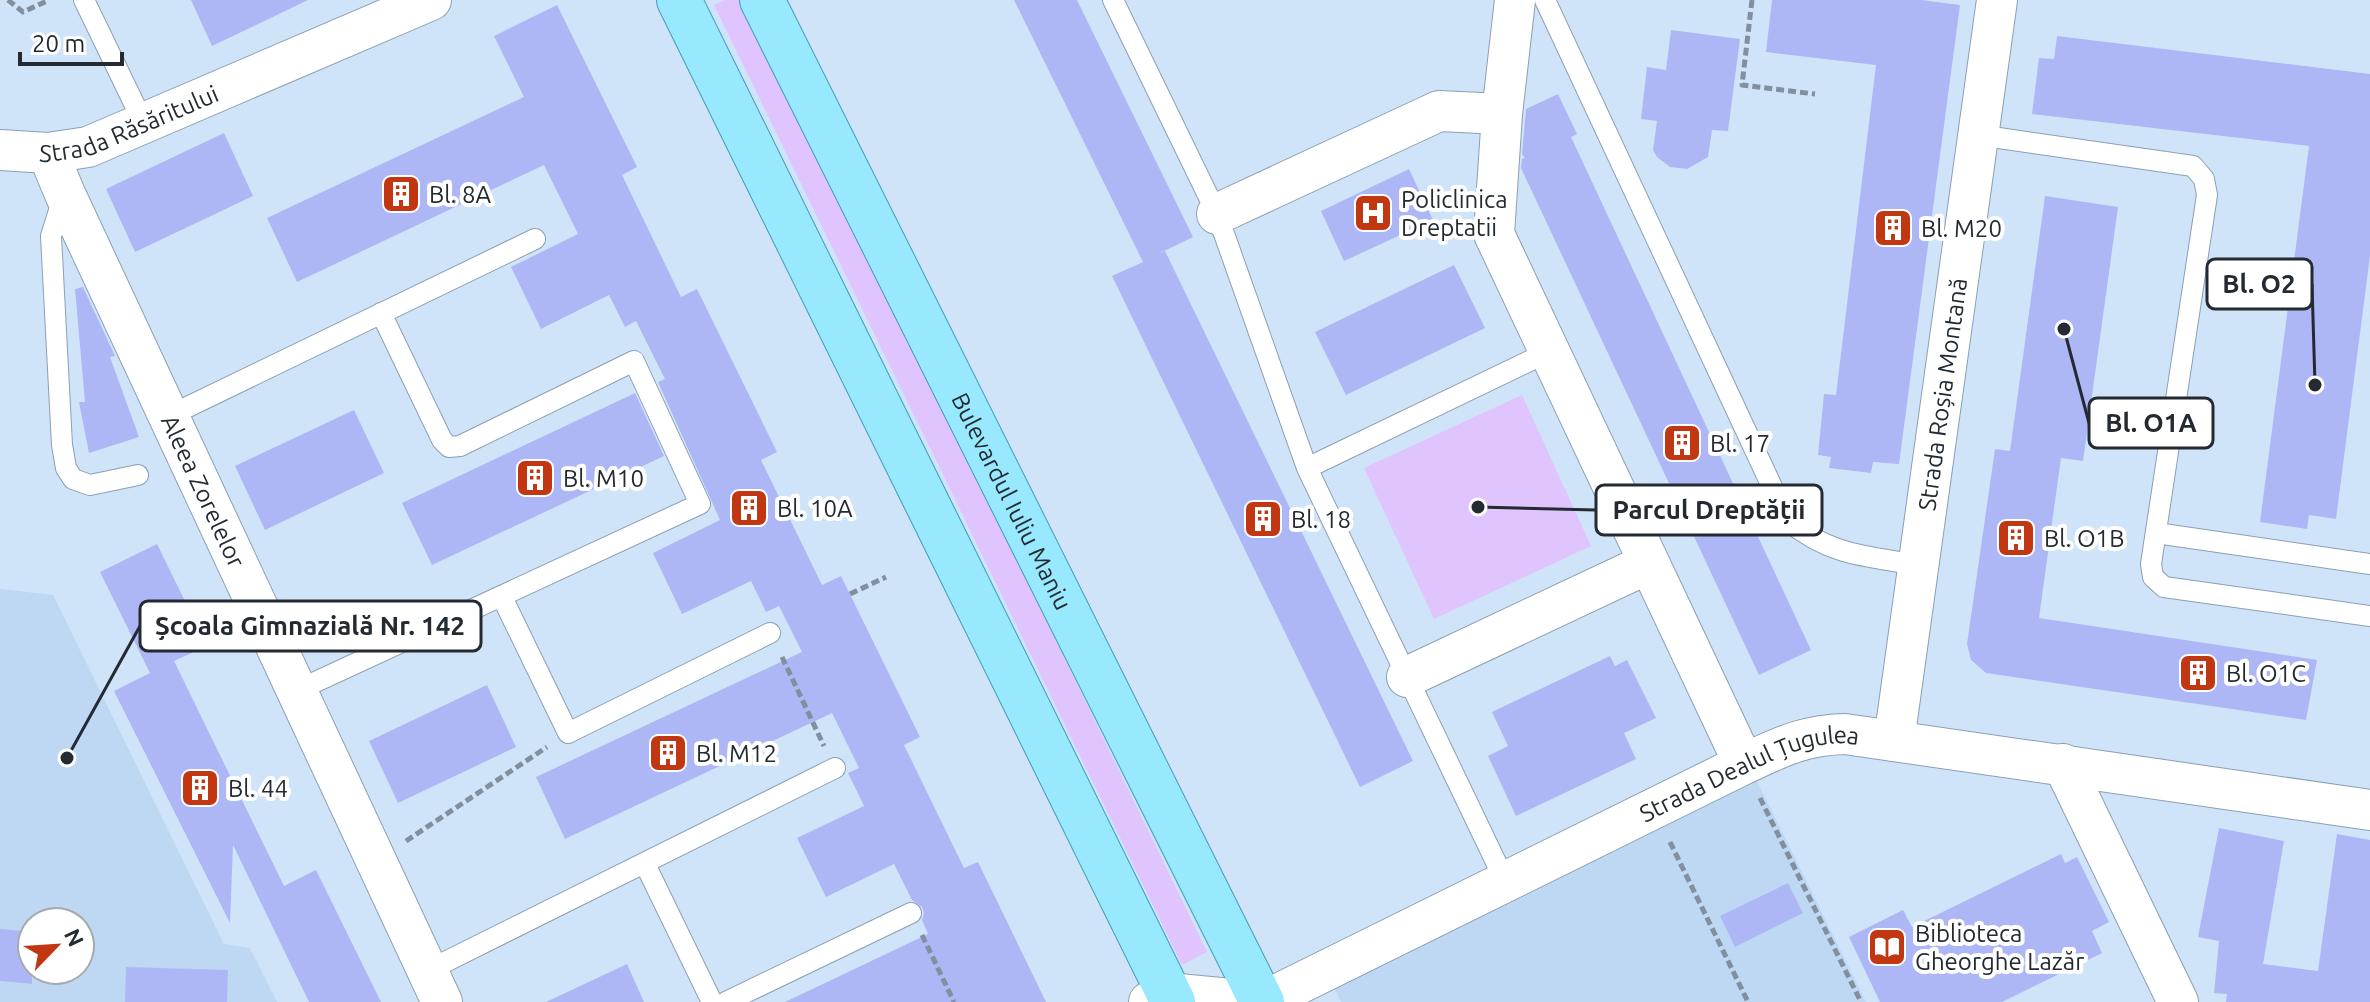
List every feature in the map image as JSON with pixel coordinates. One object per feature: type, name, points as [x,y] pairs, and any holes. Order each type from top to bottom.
[{"type":"main road","points":[[679,0],[1163,999]]},
{"type":"main road","name":"Bulevardul Iuliu Maniu","points":[[762,0],[1262,1002]]},
{"type":"street","name":"Strada Răsăritului","points":[[0,150],[48,153],[88,147],[431,0]]},
{"type":"street","points":[[1515,0],[1502,114],[1494,234],[1647,564],[1744,764]]},
{"type":"street","name":"Strada Roșia Montană","points":[[1894,741],[1997,0]]},
{"type":"street","points":[[1217,214],[1439,111],[1502,114]]},
{"type":"street","name":"Aleea Zorelelor","points":[[48,153],[435,986]]},
{"type":"street","points":[[1407,677],[1647,564]]},
{"type":"street","name":"Strada Dealul Țugulea","points":[[1262,1002],[1744,764],[1818,734],[1845,734],[2063,764],[2370,810]]},
{"type":"street","points":[[2063,764],[2178,1002]]},
{"type":"street","points":[[1163,999],[1262,1002]]},
{"type":"lane","points":[[84,0],[144,124]]},
{"type":"lane","points":[[1113,0],[1217,214],[1307,468],[1506,883]]},
{"type":"lane","points":[[1545,0],[1788,521],[1808,538],[1834,550],[1918,565]]},
{"type":"lane","points":[[1978,135],[2193,166],[2204,179],[2207,195],[2151,564],[2153,577],[2164,587],[2370,616]]},
{"type":"lane","points":[[65,194],[51,236],[62,445],[66,468],[73,479],[90,485],[138,475]]},
{"type":"lane","points":[[169,416],[535,239]]},
{"type":"lane","points":[[296,691],[700,504],[634,361],[460,446],[449,447],[442,440],[381,313]]},
{"type":"lane","points":[[1307,468],[1548,352]]},
{"type":"lane","points":[[2156,533],[2370,564]]},
{"type":"lane","points":[[502,597],[568,733],[770,633]]},
{"type":"lane","points":[[435,986],[645,864],[835,768]]},
{"type":"lane","points":[[645,864],[712,1002]]},
{"type":"lane","points":[[726,1002],[911,913]]},
{"type":"path","points":[[8,0],[23,12],[49,0]]},
{"type":"path","points":[[1752,0],[1742,85],[1815,94]]},
{"type":"path","points":[[850,594],[886,577]]},
{"type":"path","points":[[770,633],[835,768]]},
{"type":"path","points":[[375,861],[568,733]]},
{"type":"path","points":[[1744,764],[1861,1002]]},
{"type":"path","points":[[1654,809],[1748,1002]]},
{"type":"path","points":[[911,913],[954,1002]]},
{"type":"shaded area","points":[[725,0],[745,0],[1207,952],[1182,965],[714,5]]},
{"type":"shaded area","points":[[1522,395],[1591,546],[1434,619],[1364,468]]},
{"type":"shaded area","points":[[0,589],[53,595],[224,944],[250,948],[277,1002],[0,1002]]},
{"type":"shaded area","points":[[1754,775],[1866,1002],[1341,1002],[1332,983]]},
{"type":"building","points":[[191,0],[308,0],[212,46]]},
{"type":"building","name":"Bl. 18","points":[[1014,0],[1077,0],[1193,237],[1158,254],[1165,251],[1413,761],[1360,787],[1112,276],[1143,262]]},
{"type":"building","name":"Bl. M20","points":[[1772,0],[1921,0],[1960,5],[1899,464],[1873,462],[1871,473],[1829,468],[1831,457],[1818,455],[1824,394],[1836,395],[1876,65],[1766,52]]},
{"type":"building","name":"Bl. 10A","points":[[557,5],[637,167],[622,175],[681,297],[697,289],[777,452],[761,460],[822,585],[841,576],[920,737],[904,745],[964,868],[978,862],[1046,1002],[785,1002],[928,934],[922,920],[922,907],[912,900],[894,864],[826,897],[797,838],[864,806],[848,773],[859,768],[832,713],[565,839],[536,777],[802,652],[779,606],[766,612],[751,581],[682,614],[653,553],[720,520],[658,382],[665,379],[636,321],[625,327],[609,295],[541,329],[511,267],[578,234],[544,165],[297,282],[267,218],[524,97],[494,36]]},
{"type":"building","points":[[1671,30],[1740,39],[1728,131],[1712,130],[1708,157],[1687,169],[1670,167],[1657,157],[1653,150],[1657,121],[1641,119],[1647,67],[1666,70]]},
{"type":"building","points":[[2057,36],[2370,74],[2370,256],[2336,519],[2309,515],[2307,529],[2260,522],[2309,146],[2032,114],[2039,58],[2054,59]]},
{"type":"building","name":"Bl. 17","points":[[1558,94],[1577,134],[1571,137],[1811,650],[1759,675],[1521,168],[1522,159],[1525,158],[1522,154],[1526,109]]},
{"type":"building","points":[[224,133],[253,196],[135,252],[106,189]]},
{"type":"building","name":"Policlinica Dreptatii","points":[[1409,169],[1433,220],[1344,261],[1321,211]]},
{"type":"building","points":[[2045,196],[2118,207],[2083,461],[2061,458],[2039,618],[2317,660],[2306,720],[1986,673],[1971,660],[1967,644],[1995,449],[2010,451]]},
{"type":"building","points":[[1454,265],[1485,328],[1346,395],[1315,332]]},
{"type":"building","points":[[83,287],[115,356],[110,357],[139,437],[89,453],[79,402],[85,402],[75,289]]},
{"type":"building","name":"Bl. M10","points":[[635,393],[664,456],[432,565],[402,503]]},
{"type":"building","points":[[354,410],[384,473],[265,530],[235,466]]},
{"type":"building","points":[[157,544],[207,646],[174,661],[284,886],[316,870],[381,1002],[309,1002],[233,845],[230,923],[114,691],[150,673],[100,572]]},
{"type":"building","points":[[1610,656],[1615,666],[1627,660],[1656,718],[1624,733],[1636,759],[1516,816],[1488,756],[1508,746],[1492,712]]},
{"type":"building","points":[[487,685],[516,747],[398,803],[369,741]]},
{"type":"building","points":[[2219,828],[2284,841],[2263,964],[2318,971],[2337,834],[2370,840],[2370,1002],[2226,1002],[2227,994],[2214,993],[2219,941],[2198,937]]},
{"type":"building","points":[[2061,854],[2065,863],[2077,857],[2109,922],[2092,931],[2102,953],[2002,1002],[1880,1002],[1849,937],[1903,910],[1912,927]]},
{"type":"building","points":[[1788,883],[1803,913],[1735,947],[1720,916]]},
{"type":"building","points":[[0,929],[16,930],[16,982],[0,981]]},
{"type":"building","points":[[627,964],[644,1002],[546,1002]]},
{"type":"building","points":[[126,967],[228,970],[227,1002],[125,1002]]},
{"type":"place","name":"Bl. 8A","points":[[401,194]]},
{"type":"place","name":"Policlinica Dreptatii","points":[[1373,213]]},
{"type":"place","name":"Bl. M20","points":[[1893,228]]},
{"type":"place","name":"Bl. O1A","points":[[2064,329]]},
{"type":"place","name":"Bl. O2","points":[[2315,385]]},
{"type":"place","name":"Bl. 17","points":[[1682,443]]},
{"type":"place","name":"Bl. M10","points":[[535,478]]},
{"type":"place","name":"Parcul Dreptății","points":[[1478,507]]},
{"type":"place","name":"Bl. 10A","points":[[749,508]]},
{"type":"place","name":"Bl. 18","points":[[1263,519]]},
{"type":"place","name":"Bl. O1B","points":[[2016,538]]},
{"type":"place","name":"Bl. O1C","points":[[2198,673]]},
{"type":"place","name":"Bl. M12","points":[[668,753]]},
{"type":"place","name":"Școala Gimnazială Nr. 142","points":[[67,758]]},
{"type":"place","name":"Bl. 44","points":[[200,788]]},
{"type":"place","name":"Biblioteca Gheorghe Lazăr","points":[[1887,947]]}]
